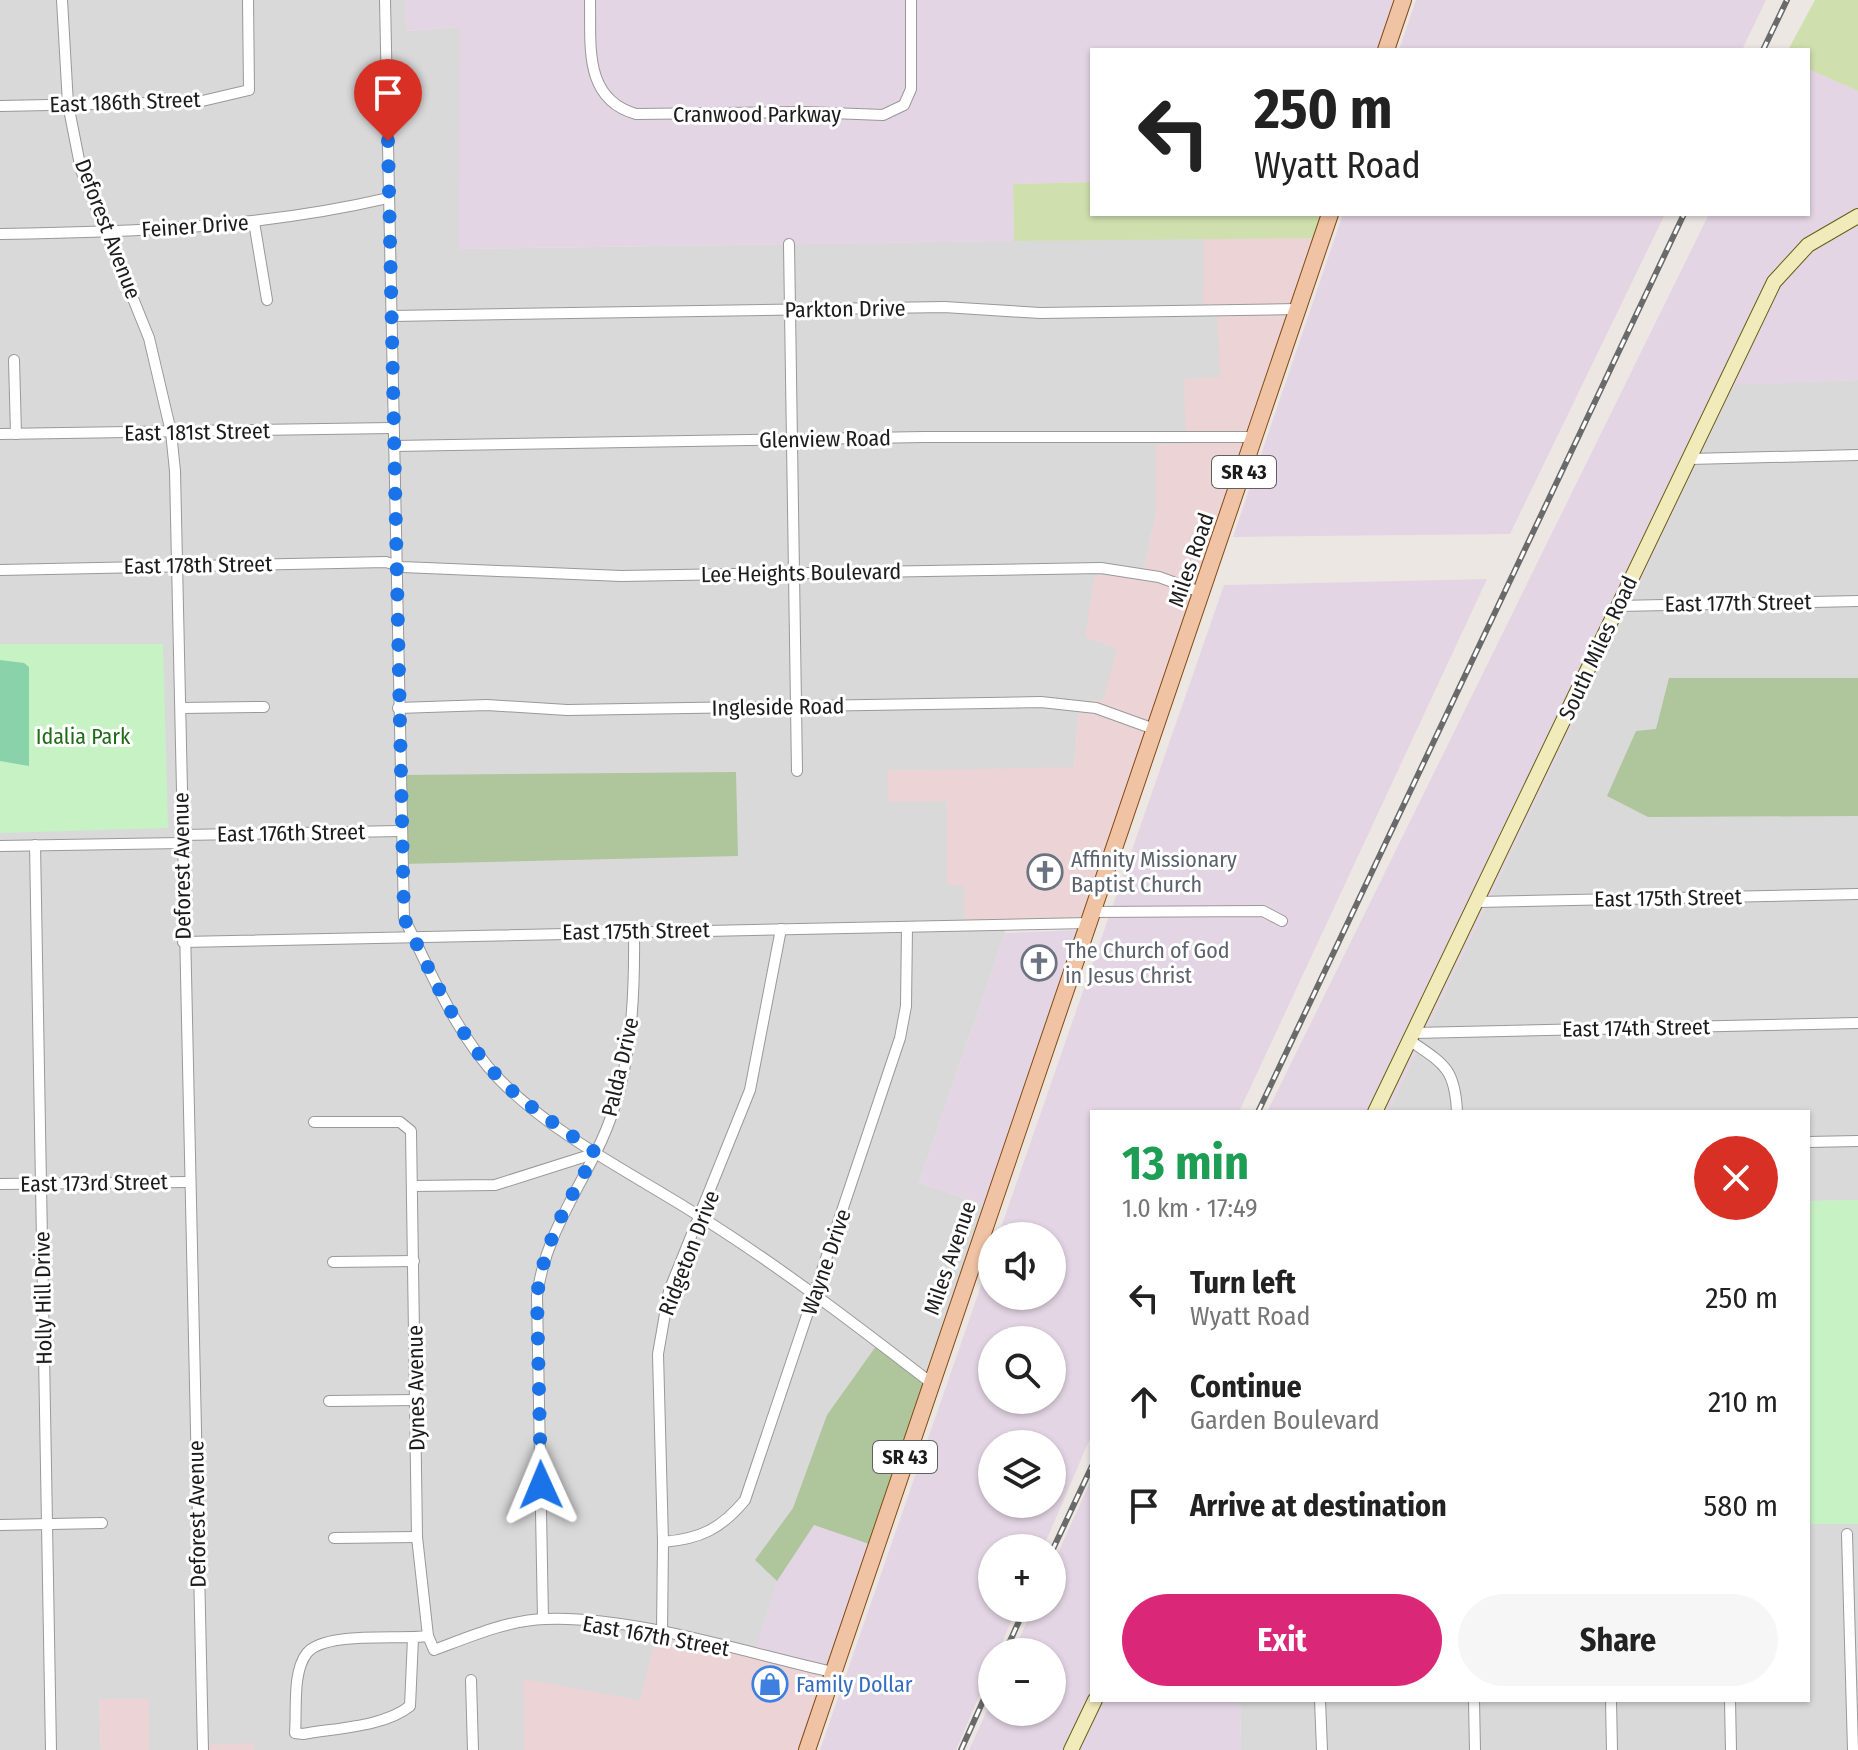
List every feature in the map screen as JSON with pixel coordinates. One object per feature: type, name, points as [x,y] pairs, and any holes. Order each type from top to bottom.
[{"type":"main road","points":[[1387,48],[1403,0]]},
{"type":"main road","name":"Miles Road","points":[[1136,782],[1329,216]]},
{"type":"main road","name":"Miles Avenue","points":[[807,1750],[1136,782]]},
{"type":"street","name":"Deforest Avenue","points":[[62,0],[68,104],[81,170],[149,338],[171,432],[181,708],[188,1182],[203,1750]]},
{"type":"street","name":"East 186th Street","points":[[0,106],[198,102],[249,90],[248,0]]},
{"type":"street","points":[[385,0],[404,918],[447,1007],[474,1049],[500,1079],[596,1153],[816,1293],[930,1382]]},
{"type":"street","name":"Cranwood Parkway","points":[[590,0],[592,62],[596,81],[617,109],[636,114],[883,115],[904,105],[911,89],[911,0]]},
{"type":"street","name":"Feiner Drive","points":[[0,234],[104,232],[254,222],[327,212],[388,198]]},
{"type":"street","name":"South Miles Road","points":[[1376,1110],[1774,282],[1808,245],[1858,216]]},
{"type":"street","points":[[254,222],[267,300]]},
{"type":"street","points":[[789,244],[797,771]]},
{"type":"street","name":"Parkton Drive","points":[[392,316],[944,307],[1040,313],[1297,309]]},
{"type":"street","points":[[14,360],[16,434]]},
{"type":"street","name":"East 181st Street","points":[[0,434],[393,428]]},
{"type":"street","name":"Glenview Road","points":[[394,446],[793,439],[1256,437]]},
{"type":"street","points":[[1689,459],[1858,455]]},
{"type":"street","name":"East 178th Street","points":[[0,570],[386,562],[395,565]]},
{"type":"street","name":"Lee Heights Boulevard","points":[[395,565],[621,576],[1101,568],[1159,577],[1203,593]]},
{"type":"street","name":"East 177th Street","points":[[1618,606],[1858,601]]},
{"type":"street","name":"Ingleside Road","points":[[398,708],[796,707],[1041,702],[1096,708],[1154,729]]},
{"type":"street","points":[[181,708],[264,707]]},
{"type":"street","name":"East 176th Street","points":[[0,846],[400,831]]},
{"type":"street","name":"Holly Hill Drive","points":[[35,845],[51,1750]]},
{"type":"street","name":"East 175th Street","points":[[1478,902],[1858,894]]},
{"type":"street","name":"East 175th Street","points":[[183,942],[907,927],[1214,911],[1263,911],[1282,921]]},
{"type":"street","name":"Wayne Drive","points":[[663,1542],[692,1540],[712,1531],[729,1519],[745,1500],[900,1038],[906,1006],[907,927]]},
{"type":"street","name":"Ridgeton Drive","points":[[662,1633],[660,1339],[669,1291],[750,1090],[781,929]]},
{"type":"street","name":"Palda Drive","points":[[543,1619],[537,1296],[541,1265],[551,1238],[596,1153],[616,1099],[631,1033],[634,931]]},
{"type":"street","name":"East 174th Street","points":[[1412,1037],[1858,1023]]},
{"type":"street","points":[[1412,1037],[1447,1065],[1456,1088],[1457,1110]]},
{"type":"street","name":"Dynes Avenue","points":[[314,1122],[400,1122],[411,1131],[417,1537],[428,1636],[434,1650]]},
{"type":"street","points":[[1810,1142],[1858,1141]]},
{"type":"street","points":[[413,1186],[495,1185],[596,1153]]},
{"type":"street","name":"East 173rd Street","points":[[0,1184],[188,1182]]},
{"type":"street","points":[[333,1262],[414,1261]]},
{"type":"street","points":[[329,1401],[417,1400]]},
{"type":"street","points":[[0,1525],[102,1523]]},
{"type":"street","points":[[1847,1534],[1853,1750]]},
{"type":"street","points":[[334,1538],[417,1537]]},
{"type":"street","name":"East 167th Street","points":[[434,1650],[478,1633],[543,1619],[603,1622],[832,1672]]},
{"type":"street","points":[[413,1638],[410,1706],[401,1713],[367,1722],[295,1733],[299,1676],[307,1653],[325,1640],[428,1636]]},
{"type":"street","points":[[471,1680],[473,1750]]},
{"type":"street","points":[[1071,1750],[1094,1702]]},
{"type":"street","points":[[1320,1702],[1322,1750]]},
{"type":"street","points":[[1474,1702],[1475,1750]]},
{"type":"street","points":[[1611,1702],[1612,1750]]},
{"type":"street","points":[[1730,1702],[1731,1750]]},
{"type":"shaded area","points":[[0,0],[406,0],[407,31],[460,27],[460,249],[1204,238],[1204,306],[1220,306],[1220,378],[1186,445],[1156,446],[1156,513],[1144,568],[1103,701],[1080,700],[1074,768],[888,771],[947,801],[947,885],[964,885],[1004,918],[1005,933],[919,1183],[987,1206],[981,1222],[978,1222],[978,1230],[927,1369],[828,1665],[640,1700],[546,1750],[254,1750],[254,1744],[200,1750],[149,1750],[148,1699],[99,1699],[101,1750],[0,1750]]},
{"type":"shaded area","points":[[406,0],[1403,0],[1387,48],[1090,48],[1090,182],[1013,184],[1014,241],[459,249],[460,27],[407,31]]},
{"type":"shaded area","points":[[1416,0],[1766,0],[1743,48],[1400,48]]},
{"type":"shaded area","points":[[1810,70],[1858,91],[1858,380],[1734,385],[1389,1110],[1268,1110],[1708,216],[1810,216]]},
{"type":"shaded area","points":[[1342,216],[1664,216],[1510,534],[1233,537]]},
{"type":"shaded area","points":[[1204,238],[1321,238],[1088,923],[965,926],[964,886],[947,885],[947,801],[888,802],[887,771],[1074,767],[1080,700],[1103,701],[1117,649],[1085,637],[1094,576],[1144,568],[1156,513],[1156,445],[1186,444],[1184,379],[1220,377],[1217,310],[1203,310]]},
{"type":"shaded area","points":[[1858,380],[1858,1200],[1810,1201],[1810,1110],[1389,1110],[1734,384]]},
{"type":"shaded area","points":[[1487,579],[1240,1110],[1090,1110],[1090,1439],[1066,1494],[1066,1430],[978,1430],[978,1518],[1056,1518],[1049,1534],[978,1534],[978,1622],[1011,1622],[1004,1638],[978,1638],[978,1699],[956,1750],[820,1750],[978,1294],[978,1310],[1066,1310],[1066,1222],[1003,1222],[1224,585]]},
{"type":"shaded area","points":[[1079,930],[987,1206],[919,1183],[1005,933]]},
{"type":"shaded area","points":[[1090,1482],[1090,1702],[1240,1702],[1241,1750],[969,1750],[980,1726],[1066,1726],[1066,1638],[1019,1638],[1027,1622],[1066,1622],[1066,1535]]},
{"type":"shaded area","points":[[1810,1524],[1858,1524],[1858,1750],[1241,1750],[1240,1702],[1810,1702]]},
{"type":"shaded area","points":[[814,1525],[875,1546],[832,1672],[754,1654],[777,1581]]},
{"type":"shaded area","points":[[658,1627],[828,1665],[806,1750],[524,1750],[523,1679],[640,1700]]},
{"type":"shaded area","points":[[99,1699],[149,1699],[149,1750],[101,1750]]},
{"type":"shaded area","points":[[254,1743],[254,1750],[200,1750],[200,1745]]},
{"type":"green space","points":[[1815,0],[1858,0],[1858,91],[1810,70],[1810,48],[1789,48]]},
{"type":"green space","points":[[1090,182],[1090,216],[1329,216],[1321,238],[1014,241],[1013,184]]},
{"type":"green space","name":"Idalia Park","points":[[0,644],[163,644],[168,828],[0,833]]},
{"type":"green space","points":[[0,660],[24,663],[29,667],[29,766],[0,761]]},
{"type":"green space","points":[[1669,678],[1858,678],[1858,816],[1648,817],[1607,796],[1636,731],[1656,729]]},
{"type":"green space","points":[[736,772],[738,856],[402,864],[399,775]]},
{"type":"green space","points":[[1858,1200],[1858,1524],[1810,1524],[1810,1201]]},
{"type":"green space","points":[[879,1342],[930,1382],[875,1546],[814,1525],[777,1581],[755,1560],[793,1508],[827,1415]]},
{"type":"railway","points":[[1764,48],[1787,0]]},
{"type":"railway","points":[[1259,1110],[1683,216]]},
{"type":"railway","points":[[1060,1534],[1090,1470]]},
{"type":"railway","points":[[1011,1638],[1019,1622]]},
{"type":"railway","points":[[961,1750],[978,1712]]},
{"type":"place","name":"Affinity Missionary Baptist Church","points":[[1045,872]]},
{"type":"place","name":"The Church of God in Jesus Christ","points":[[1039,963]]},
{"type":"place","name":"Family Dollar","points":[[770,1684]]},
{"type":"route","points":[[388,141],[404,918],[447,1007],[474,1049],[500,1079],[530,1105],[596,1153],[569,1199],[541,1265],[537,1296],[541,1485]]}]
